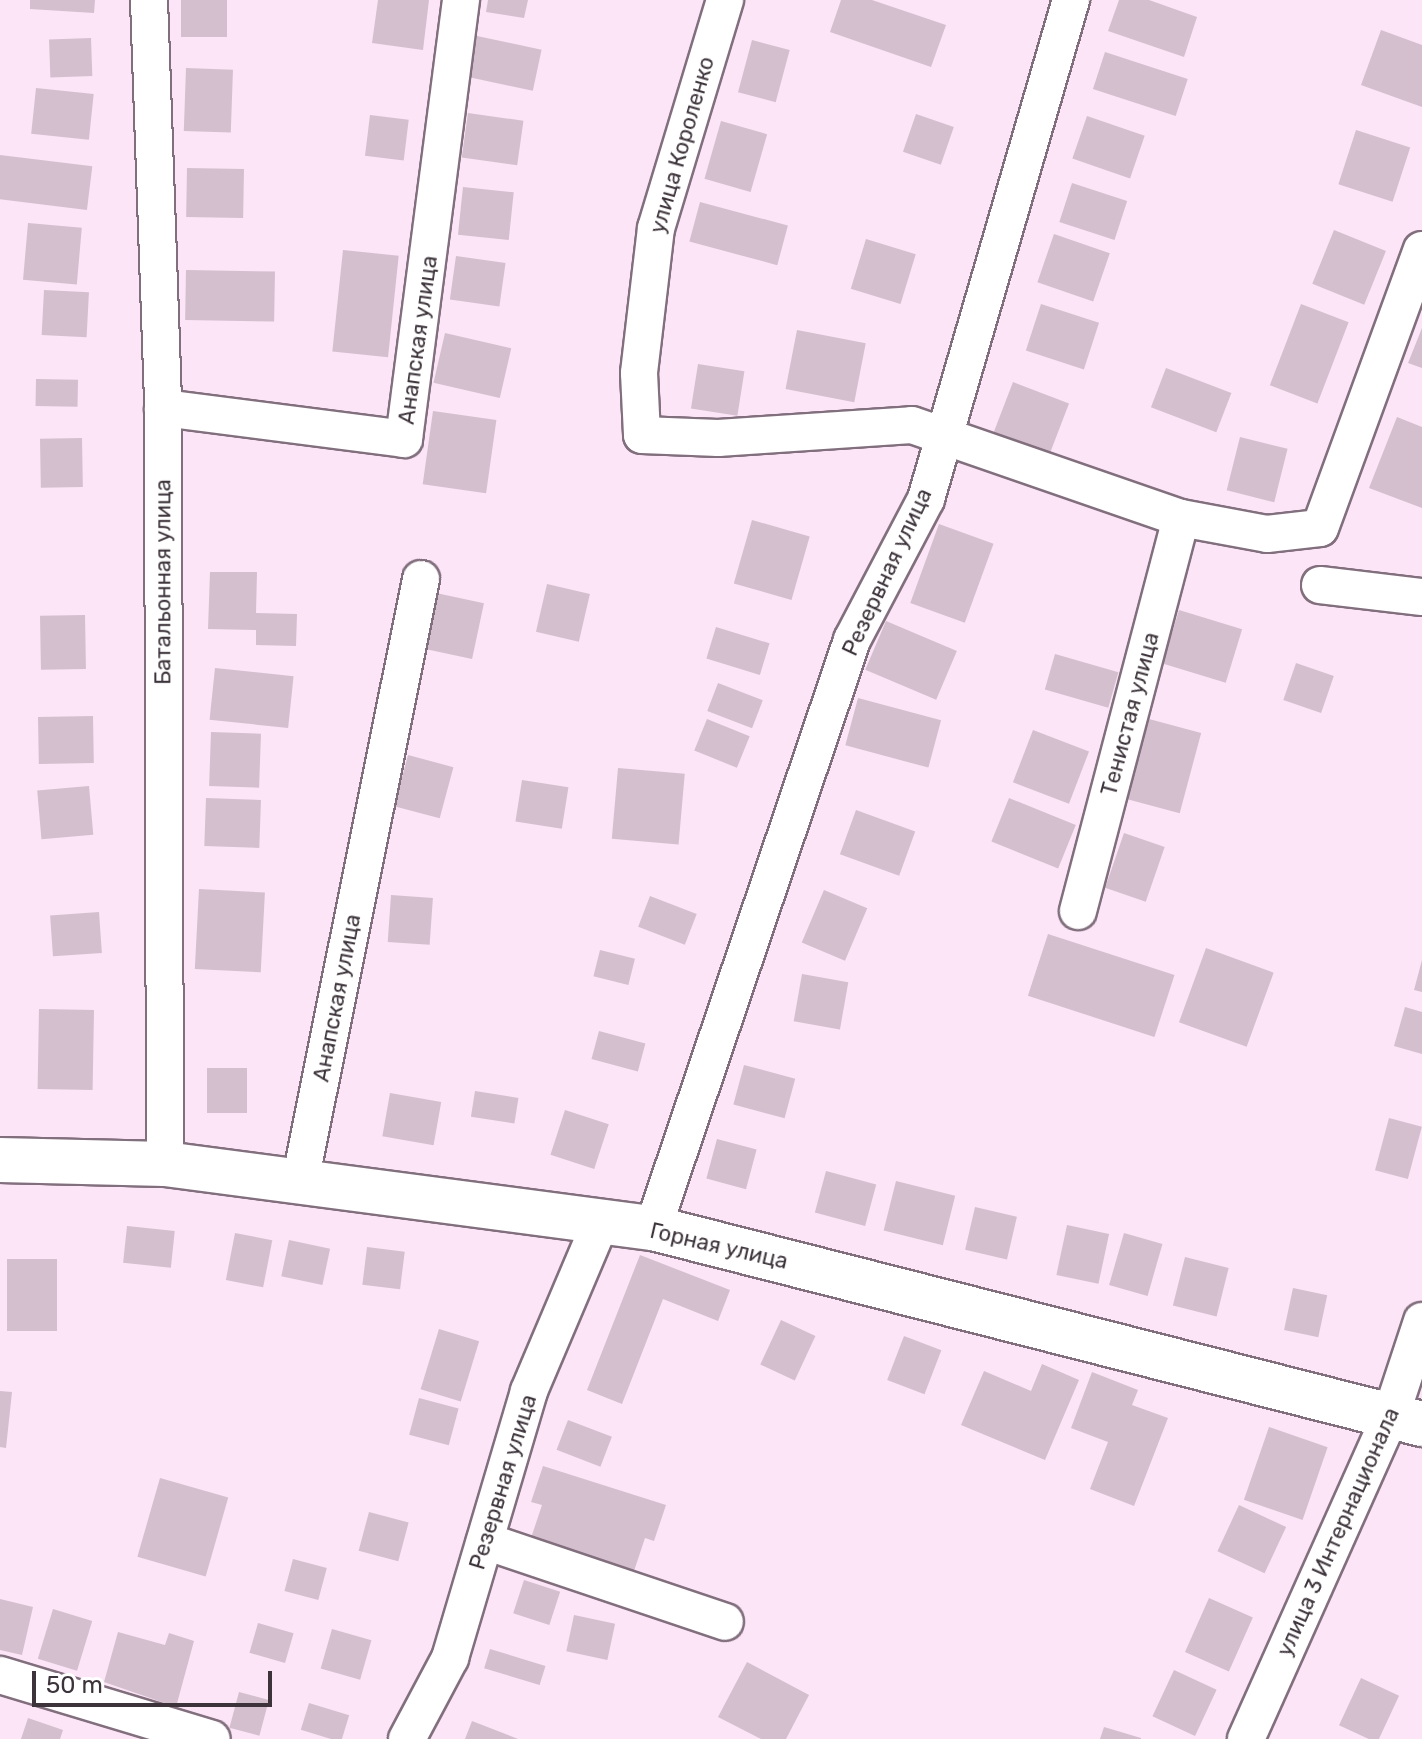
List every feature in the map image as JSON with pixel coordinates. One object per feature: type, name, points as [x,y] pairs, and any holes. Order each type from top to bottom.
[{"type":"main road","name":"Горная улица","points":[[0,1160],[165,1164],[600,1224],[653,1228],[1406,1420]]},
{"type":"street","name":"Батальонная улица","points":[[149,0],[163,408],[165,1164]]},
{"type":"street","name":"Анапская улица","points":[[163,408],[404,439],[461,0]]},
{"type":"street","name":"улица Короленко","points":[[725,0],[656,228],[639,373],[642,435],[718,438],[912,425],[941,437]]},
{"type":"street","name":"Резервная улица","points":[[653,1228],[852,640],[926,499],[941,437],[1071,0]]},
{"type":"street","points":[[941,437],[1181,518],[1267,534],[1320,528],[1422,250]]},
{"type":"street","name":"Тенистая улица","points":[[1078,911],[1181,518]]},
{"type":"street","name":"Анапская улица","points":[[300,1182],[421,579]]},
{"type":"street","points":[[1320,585],[1422,597]]},
{"type":"street","name":"Резервная улица","points":[[407,1739],[450,1658],[529,1391],[600,1224]]},
{"type":"street","name":"улица 3 Интернационала","points":[[1246,1739],[1406,1420],[1422,1321]]},
{"type":"street","points":[[485,1541],[725,1622]]},
{"type":"street","points":[[0,1675],[212,1739]]},
{"type":"building","points":[[30,0],[95,0],[94,13],[30,9]]},
{"type":"building","points":[[181,0],[227,0],[227,37],[181,37]]},
{"type":"building","points":[[378,0],[429,0],[423,50],[372,43]]},
{"type":"building","points":[[488,0],[528,0],[524,18],[486,12]]},
{"type":"building","points":[[841,0],[872,0],[946,25],[931,67],[830,32]]},
{"type":"building","points":[[1119,0],[1149,0],[1197,17],[1184,57],[1108,31]]},
{"type":"building","points":[[1381,30],[1422,45],[1422,107],[1361,85]]},
{"type":"building","points":[[477,36],[542,50],[533,91],[468,77]]},
{"type":"building","points":[[91,38],[92,76],[50,77],[49,39]]},
{"type":"building","points":[[752,40],[790,50],[776,102],[738,92]]},
{"type":"building","points":[[1105,52],[1188,79],[1176,116],[1093,89]]},
{"type":"building","points":[[186,68],[233,70],[231,133],[184,131]]},
{"type":"building","points":[[36,88],[94,94],[89,140],[31,134]]},
{"type":"building","points":[[468,113],[523,121],[517,165],[462,158]]},
{"type":"building","points":[[916,114],[954,127],[941,165],[903,152]]},
{"type":"building","points":[[370,115],[409,120],[404,160],[365,156]]},
{"type":"building","points":[[1087,116],[1145,136],[1130,178],[1072,159]]},
{"type":"building","points":[[721,121],[767,134],[751,192],[704,179]]},
{"type":"building","points":[[1356,130],[1410,148],[1393,202],[1338,184]]},
{"type":"building","points":[[0,155],[92,166],[87,210],[0,199]]},
{"type":"building","points":[[187,168],[244,169],[243,218],[186,217]]},
{"type":"building","points":[[1072,183],[1127,201],[1114,240],[1059,222]]},
{"type":"building","points":[[463,187],[514,192],[509,240],[458,235]]},
{"type":"building","points":[[700,202],[788,226],[777,265],[689,242]]},
{"type":"building","points":[[28,223],[82,228],[77,284],[23,280]]},
{"type":"building","points":[[1334,230],[1386,251],[1364,305],[1312,284]]},
{"type":"building","points":[[1054,234],[1110,253],[1093,301],[1037,282]]},
{"type":"building","points":[[866,239],[916,254],[901,304],[851,289]]},
{"type":"building","points":[[343,250],[399,256],[388,357],[332,351]]},
{"type":"building","points":[[456,256],[506,263],[499,307],[450,300]]},
{"type":"building","points":[[186,270],[275,272],[274,322],[185,320]]},
{"type":"building","points":[[44,290],[89,292],[87,337],[42,335]]},
{"type":"building","points":[[1041,304],[1099,323],[1084,369],[1026,351]]},
{"type":"building","points":[[1301,304],[1349,322],[1317,403],[1270,385]]},
{"type":"building","points":[[1422,328],[1422,368],[1408,363]]},
{"type":"building","points":[[797,330],[866,343],[854,402],[786,389]]},
{"type":"building","points":[[445,333],[511,348],[500,398],[434,383]]},
{"type":"building","points":[[698,364],[744,371],[737,416],[691,408]]},
{"type":"building","points":[[1166,368],[1231,393],[1216,432],[1151,407]]},
{"type":"building","points":[[36,379],[78,380],[78,407],[36,406]]},
{"type":"building","points":[[1013,382],[1069,404],[1048,460],[991,438]]},
{"type":"building","points":[[433,411],[496,420],[486,493],[423,484]]},
{"type":"building","points":[[1397,417],[1422,427],[1422,508],[1369,488]]},
{"type":"building","points":[[1240,437],[1288,449],[1274,502],[1227,490]]},
{"type":"building","points":[[82,438],[83,487],[41,488],[40,439]]},
{"type":"building","points":[[752,520],[810,537],[791,600],[734,583]]},
{"type":"building","points":[[939,524],[994,544],[965,623],[910,603]]},
{"type":"building","points":[[210,572],[257,572],[256,613],[297,614],[296,646],[256,645],[256,630],[208,629]]},
{"type":"building","points":[[547,584],[590,594],[579,642],[536,632]]},
{"type":"building","points":[[436,593],[484,603],[472,659],[424,649]]},
{"type":"building","points":[[1179,610],[1242,629],[1226,683],[1163,664]]},
{"type":"building","points":[[85,615],[86,669],[41,670],[40,616]]},
{"type":"building","points":[[886,621],[957,651],[936,700],[865,670]]},
{"type":"building","points":[[716,627],[770,643],[760,675],[706,659]]},
{"type":"building","points":[[1055,654],[1118,672],[1108,708],[1045,690]]},
{"type":"building","points":[[1296,663],[1334,676],[1321,713],[1283,700]]},
{"type":"building","points":[[215,668],[294,676],[288,728],[210,720]]},
{"type":"building","points":[[718,683],[763,700],[752,728],[707,711]]},
{"type":"building","points":[[858,698],[941,720],[928,768],[845,745]]},
{"type":"building","points":[[93,716],[94,763],[39,764],[38,717]]},
{"type":"building","points":[[707,719],[750,736],[737,768],[694,751]]},
{"type":"building","points":[[1149,719],[1201,733],[1180,813],[1128,799]]},
{"type":"building","points":[[1033,730],[1089,752],[1069,804],[1013,782]]},
{"type":"building","points":[[211,732],[261,734],[259,788],[209,786]]},
{"type":"building","points":[[408,755],[453,767],[440,818],[394,806]]},
{"type":"building","points":[[618,768],[685,774],[679,845],[612,839]]},
{"type":"building","points":[[522,780],[568,787],[562,829],[515,821]]},
{"type":"building","points":[[89,786],[93,835],[41,839],[37,791]]},
{"type":"building","points":[[206,798],[261,800],[259,848],[204,846]]},
{"type":"building","points":[[1009,798],[1076,825],[1058,869],[991,842]]},
{"type":"building","points":[[856,810],[915,832],[899,876],[840,854]]},
{"type":"building","points":[[1124,833],[1165,847],[1146,902],[1105,888]]},
{"type":"building","points":[[199,889],[265,892],[261,972],[195,969]]},
{"type":"building","points":[[824,890],[867,908],[845,961],[802,942]]},
{"type":"building","points":[[391,895],[433,898],[430,945],[388,942]]},
{"type":"building","points":[[650,896],[697,914],[685,945],[638,927]]},
{"type":"building","points":[[99,912],[102,953],[53,956],[50,915]]},
{"type":"building","points":[[1048,934],[1174,975],[1154,1037],[1028,996]]},
{"type":"building","points":[[1206,948],[1274,973],[1247,1047],[1179,1022]]},
{"type":"building","points":[[600,950],[635,959],[628,985],[593,976]]},
{"type":"building","points":[[1422,960],[1422,992],[1414,990]]},
{"type":"building","points":[[802,974],[848,982],[840,1029],[794,1021]]},
{"type":"building","points":[[1405,1007],[1422,1012],[1422,1054],[1394,1046]]},
{"type":"building","points":[[39,1009],[94,1010],[93,1090],[38,1089]]},
{"type":"building","points":[[599,1031],[645,1043],[638,1071],[591,1059]]},
{"type":"building","points":[[744,1065],[795,1079],[785,1118],[733,1105]]},
{"type":"building","points":[[207,1068],[247,1068],[247,1113],[207,1113]]},
{"type":"building","points":[[475,1091],[518,1098],[514,1124],[471,1117]]},
{"type":"building","points":[[390,1093],[441,1102],[434,1145],[382,1136]]},
{"type":"building","points":[[565,1110],[609,1124],[594,1169],[550,1155]]},
{"type":"building","points":[[1389,1118],[1422,1127],[1408,1179],[1375,1170]]},
{"type":"building","points":[[717,1139],[757,1150],[746,1189],[706,1179]]},
{"type":"building","points":[[826,1171],[876,1184],[865,1226],[815,1213]]},
{"type":"building","points":[[896,1181],[955,1196],[943,1245],[884,1230]]},
{"type":"building","points":[[975,1207],[1017,1217],[1007,1260],[965,1250]]},
{"type":"building","points":[[1067,1225],[1109,1234],[1098,1284],[1056,1275]]},
{"type":"building","points":[[127,1226],[175,1231],[171,1268],[123,1263]]},
{"type":"building","points":[[235,1233],[272,1240],[263,1287],[226,1280]]},
{"type":"building","points":[[1124,1233],[1162,1244],[1148,1296],[1109,1285]]},
{"type":"building","points":[[289,1240],[330,1249],[322,1285],[281,1276]]},
{"type":"building","points":[[367,1247],[405,1252],[400,1289],[362,1285]]},
{"type":"building","points":[[640,1255],[730,1290],[718,1321],[663,1299],[622,1404],[587,1390]]},
{"type":"building","points":[[1185,1257],[1229,1268],[1217,1316],[1173,1306]]},
{"type":"building","points":[[7,1259],[57,1259],[57,1331],[7,1331]]},
{"type":"building","points":[[1293,1288],[1327,1295],[1318,1337],[1284,1330]]},
{"type":"building","points":[[781,1320],[815,1336],[795,1380],[760,1364]]},
{"type":"building","points":[[439,1329],[479,1341],[461,1402],[421,1389]]},
{"type":"building","points":[[904,1336],[941,1350],[924,1394],[887,1380]]},
{"type":"building","points":[[1042,1364],[1079,1380],[1045,1460],[961,1425],[984,1371],[1031,1391]]},
{"type":"building","points":[[1092,1372],[1138,1390],[1132,1405],[1168,1418],[1134,1506],[1090,1489],[1108,1442],[1071,1428]]},
{"type":"building","points":[[0,1391],[12,1392],[6,1448],[0,1447]]},
{"type":"building","points":[[419,1398],[459,1409],[449,1445],[409,1435]]},
{"type":"building","points":[[568,1420],[612,1437],[600,1467],[557,1450]]},
{"type":"building","points":[[1269,1427],[1328,1447],[1303,1520],[1244,1500]]},
{"type":"building","points":[[543,1466],[666,1505],[654,1541],[645,1538],[633,1574],[530,1541],[542,1505],[531,1502]]},
{"type":"building","points":[[160,1478],[228,1498],[206,1576],[137,1557]]},
{"type":"building","points":[[1239,1505],[1286,1527],[1265,1573],[1217,1551]]},
{"type":"building","points":[[369,1512],[409,1523],[398,1561],[359,1551]]},
{"type":"building","points":[[293,1559],[327,1568],[318,1600],[284,1591]]},
{"type":"building","points":[[524,1580],[560,1592],[549,1625],[513,1613]]},
{"type":"building","points":[[1209,1598],[1253,1618],[1229,1671],[1185,1652]]},
{"type":"building","points":[[0,1599],[33,1607],[22,1655],[0,1650]]},
{"type":"building","points":[[53,1609],[92,1621],[77,1671],[38,1659]]},
{"type":"building","points":[[574,1615],[615,1624],[607,1660],[566,1651]]},
{"type":"building","points":[[258,1623],[294,1633],[285,1663],[249,1653]]},
{"type":"building","points":[[332,1629],[371,1640],[360,1680],[321,1668]]},
{"type":"building","points":[[118,1632],[165,1645],[169,1633],[194,1641],[176,1707],[104,1682]]},
{"type":"building","points":[[490,1649],[545,1666],[540,1685],[484,1668]]},
{"type":"building","points":[[747,1662],[809,1695],[786,1739],[761,1739],[718,1717]]},
{"type":"building","points":[[1174,1670],[1217,1690],[1195,1736],[1152,1716]]},
{"type":"building","points":[[1361,1678],[1399,1696],[1379,1739],[1369,1739],[1339,1725]]},
{"type":"building","points":[[239,1692],[269,1700],[259,1736],[229,1728]]},
{"type":"building","points":[[309,1703],[349,1715],[342,1739],[301,1730]]},
{"type":"building","points":[[28,1718],[63,1730],[60,1739],[21,1739]]},
{"type":"building","points":[[472,1721],[518,1739],[465,1739]]},
{"type":"building","points":[[1104,1727],[1141,1738],[1141,1739],[1100,1739]]}]
